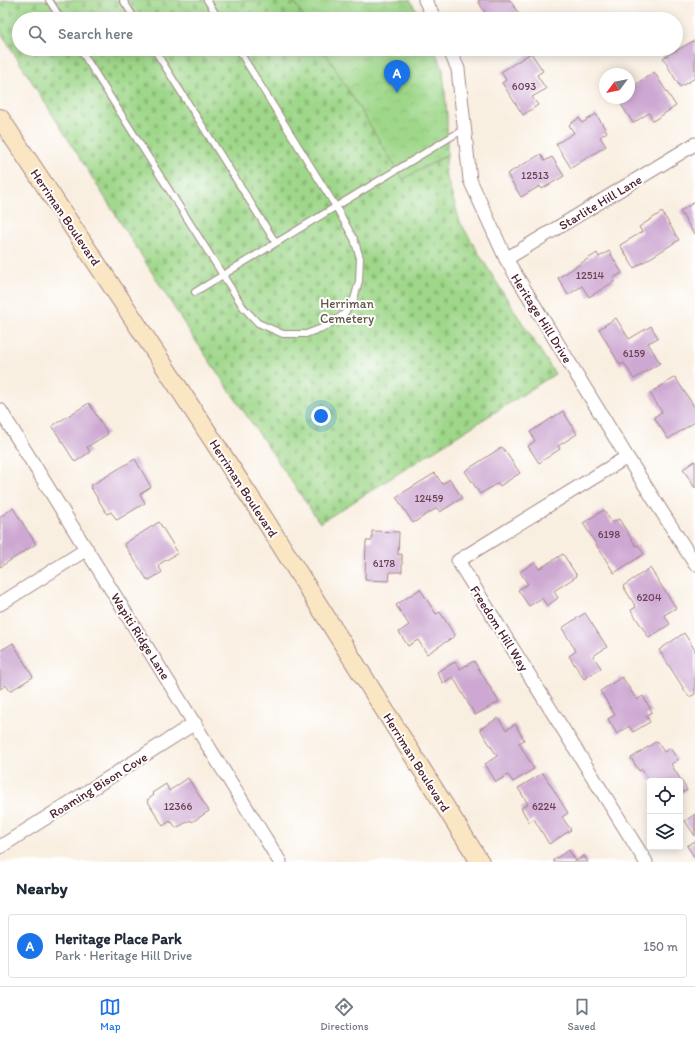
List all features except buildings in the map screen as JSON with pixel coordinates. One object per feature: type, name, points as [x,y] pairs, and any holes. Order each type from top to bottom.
[{"type":"street","points":[[425,0],[432,12]]},
{"type":"street","name":"Heritage Hill Drive","points":[[452,56],[458,69],[470,180],[506,259],[627,456],[693,556]]},
{"type":"street","name":"Herriman Boulevard","points":[[0,118],[265,520],[480,862]]},
{"type":"street","name":"Starlite Hill Lane","points":[[506,259],[695,144]]},
{"type":"street","name":"Wapiti Ridge Lane","points":[[0,410],[280,862]]},
{"type":"street","name":"Freedom Hill Way","points":[[627,456],[458,561],[646,862]]},
{"type":"street","points":[[0,604],[87,549]]},
{"type":"street","name":"Roaming Bison Cove","points":[[0,847],[195,723]]},
{"type":"lane","points":[[49,0],[57,12]]},
{"type":"lane","points":[[124,0],[131,12]]},
{"type":"lane","points":[[207,0],[215,12]]},
{"type":"lane","points":[[84,56],[243,307],[258,323],[283,334],[306,334],[327,326],[344,314],[354,299],[359,281],[360,258],[354,239],[336,207],[242,56]]},
{"type":"lane","points":[[158,56],[276,243]]},
{"type":"lane","points":[[196,292],[464,128]]},
{"type":"green space","name":"Herriman Cemetery","points":[[5,0],[295,0],[303,12],[12,12],[12,50],[0,31],[0,3]]},
{"type":"green space","points":[[293,0],[410,0],[417,12],[301,12]]},
{"type":"green space","name":"Herriman Cemetery","points":[[16,56],[329,56],[403,179],[447,155],[445,172],[460,222],[555,374],[320,523],[187,328]]},
{"type":"green space","points":[[327,56],[437,56],[443,70],[447,116],[447,155],[403,179]]},
{"type":"place","name":"Heritage Place Park","points":[[397,93]]}]
